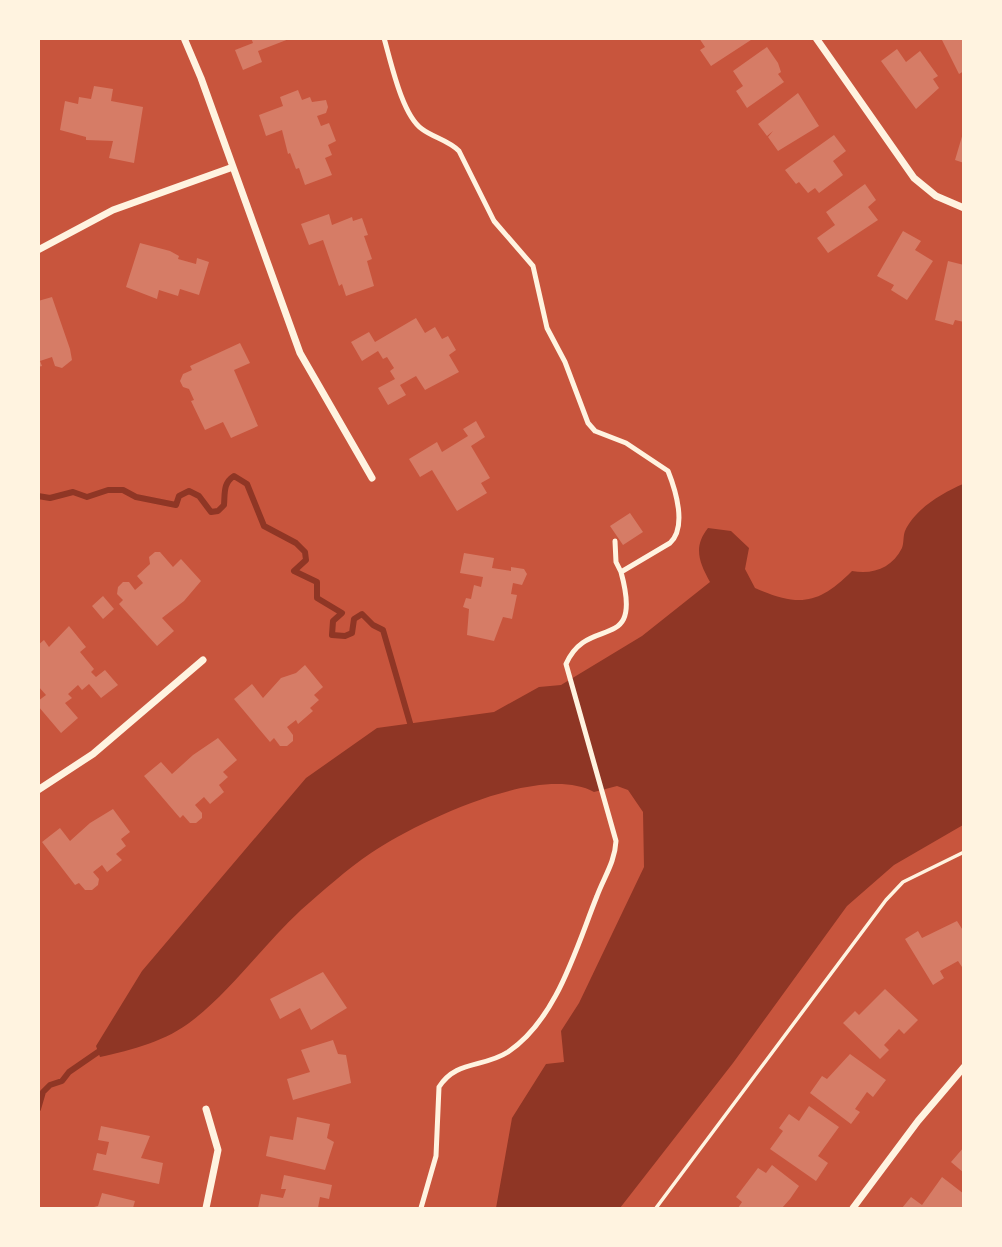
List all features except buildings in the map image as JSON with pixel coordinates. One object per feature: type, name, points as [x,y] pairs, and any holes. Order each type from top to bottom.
[{"type":"street","points":[[184,38],[300,353],[372,478]]},
{"type":"street","points":[[820,40],[914,178],[936,196],[964,208]]},
{"type":"street","points":[[38,250],[113,210],[233,167]]},
{"type":"street","points":[[38,790],[93,754],[203,660]]},
{"type":"street","points":[[853,1209],[918,1121],[964,1067]]},
{"type":"street","points":[[206,1109],[218,1150],[206,1209]]},
{"type":"lane","points":[[384,38],[412,119],[425,131],[452,144],[459,151],[494,221],[533,266],[547,328],[565,362],[588,423],[595,430],[626,443],[668,471],[680,520],[676,537],[621,572]]},
{"type":"lane","points":[[421,1209],[436,1156],[439,1087],[458,1067],[495,1059],[533,1030],[570,964],[616,853],[616,841],[566,664],[575,646],[614,629],[627,617],[628,600],[616,562],[615,541]]},
{"type":"path","points":[[656,1209],[887,900],[903,882],[964,852]]},
{"type":"shaded area","points":[[963,484],[963,825],[894,865],[847,906],[733,1063],[620,1208],[496,1208],[512,1118],[546,1064],[564,1062],[561,1031],[579,1003],[644,867],[643,812],[628,790],[617,786],[594,792],[571,785],[543,785],[512,790],[448,812],[418,826],[371,853],[326,888],[287,923],[222,995],[193,1020],[161,1039],[100,1057],[96,1046],[142,971],[306,778],[377,728],[494,712],[539,687],[561,685],[642,636],[710,582],[699,555],[700,542],[708,528],[731,531],[749,548],[745,569],[755,588],[784,598],[807,599],[829,591],[852,571],[874,571],[893,561],[902,548],[905,531],[915,516],[938,497]]},
{"type":"waterway","points":[[38,496],[50,498],[73,492],[87,497],[108,490],[123,490],[136,497],[176,505],[179,496],[189,491],[199,496],[211,512],[218,511],[224,505],[226,485],[234,476],[247,484],[264,526],[296,543],[305,552],[306,560],[294,571],[317,582],[317,598],[342,613],[333,621],[332,635],[345,636],[352,633],[354,619],[362,614],[383,630],[410,723]]},
{"type":"waterway","points":[[38,1109],[43,1092],[50,1085],[62,1081],[69,1072],[98,1052]]}]
